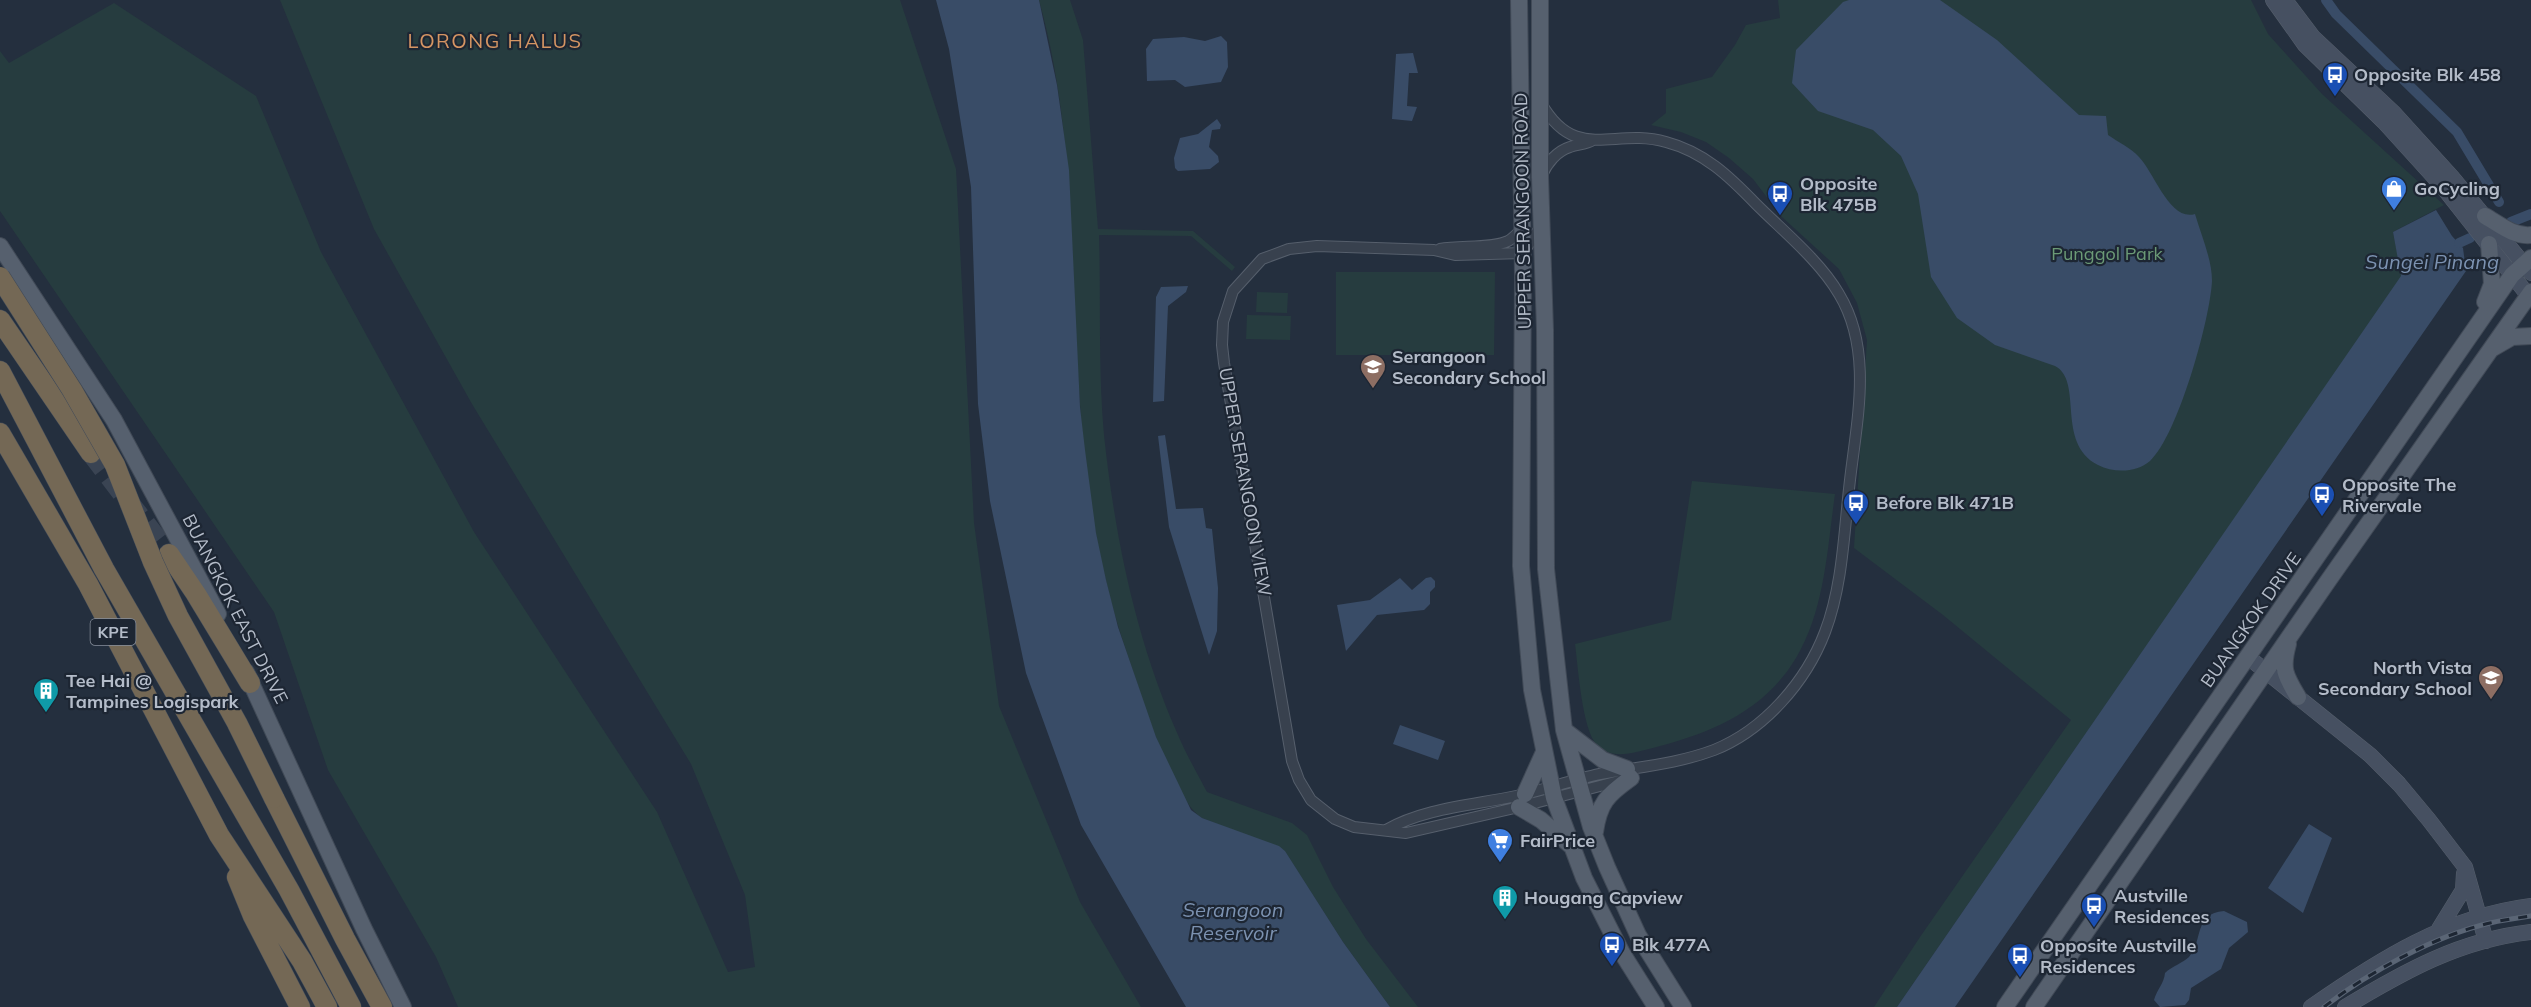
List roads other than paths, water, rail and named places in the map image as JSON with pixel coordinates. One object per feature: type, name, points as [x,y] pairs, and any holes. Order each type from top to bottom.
[{"type":"highway","points":[[0,277],[72,390],[115,465],[153,562],[178,616],[237,723],[345,939],[382,1007]]},
{"type":"highway","points":[[0,320],[91,453]]},
{"type":"highway","name":"KPE","points":[[0,371],[104,569],[289,890],[351,1007]]},
{"type":"highway","name":"KPE","points":[[0,432],[88,584],[219,835],[302,961],[327,1007]]},
{"type":"highway","points":[[169,554],[250,683]]},
{"type":"highway","points":[[219,835],[253,916],[300,1007]]},
{"type":"main road","name":"UPPER SERANGOON ROAD","points":[[1519,0],[1523,228],[1521,566],[1532,690],[1552,792],[1584,878],[1622,952],[1656,1007]]},
{"type":"main road","name":"UPPER SERANGOON ROAD","points":[[1540,0],[1540,177],[1543,224],[1546,569],[1564,730],[1594,835],[1638,935],[1683,1007]]},
{"type":"main road","points":[[2273,0],[2305,45],[2384,122],[2442,186],[2489,244],[2524,267]]},
{"type":"main road","points":[[2034,1007],[2487,352],[2530,295],[2524,267],[2486,216],[2394,113],[2313,37],[2285,0]]},
{"type":"main road","points":[[2486,216],[2509,231],[2525,236],[2531,235]]},
{"type":"main road","points":[[2477,326],[2492,284],[2489,244]]},
{"type":"main road","name":"BUANGKOK EAST DRIVE","points":[[0,246],[114,420],[227,632],[364,929],[403,1007]]},
{"type":"main road","name":"BUANGKOK DRIVE","points":[[2005,1007],[2477,326],[2524,267]]},
{"type":"main road","points":[[2487,352],[2512,337],[2531,336]]},
{"type":"main road","points":[[2290,637],[2283,663],[2285,675],[2298,697]]},
{"type":"main road","points":[[2248,657],[2370,754],[2399,784],[2465,867],[2486,941]]},
{"type":"main road","points":[[1564,730],[1603,760],[1629,773],[1601,805],[1594,835]]},
{"type":"main road","points":[[1544,752],[1522,801],[1573,848]]},
{"type":"main road","points":[[2439,929],[2463,890],[2465,867]]},
{"type":"main road","points":[[2311,1007],[2346,982],[2439,929],[2480,916],[2531,906]]},
{"type":"main road","points":[[2345,1007],[2405,971],[2445,953],[2486,941],[2531,932]]},
{"type":"street","points":[[1541,102],[1561,130],[1571,136],[1593,140]]},
{"type":"street","name":"UPPER SERANGOON VIEW","points":[[1522,253],[1455,255],[1434,250],[1317,246],[1289,249],[1262,260],[1233,291],[1228,303],[1222,333],[1224,363],[1292,761],[1299,780],[1311,800],[1335,819],[1354,827],[1386,830],[1404,820],[1522,801],[1713,750],[1740,735],[1782,701],[1813,657],[1825,631],[1834,600],[1841,558],[1860,378],[1859,350],[1854,329],[1839,294],[1799,247],[1727,175],[1704,157],[1664,141],[1593,140]]},
{"type":"street","points":[[1540,177],[1547,165],[1570,146],[1584,145],[1593,140]]},
{"type":"street","points":[[1522,253],[1543,224]]},
{"type":"street","name":"UPPER SERANGOON VIEW","points":[[1434,250],[1458,245],[1501,244],[1511,239],[1523,228]]},
{"type":"water","name":"Serangoon Reservoir","points":[[936,0],[1039,0],[1057,85],[1069,170],[1080,407],[1096,533],[1118,627],[1156,737],[1191,810],[1202,818],[1279,846],[1285,851],[1343,942],[1390,1007],[1186,1007],[1081,825],[1026,673],[990,501],[978,404],[971,187],[949,49]]},
{"type":"water","points":[[1849,0],[1940,0],[1997,40],[2079,115],[2106,116],[2108,135],[2139,157],[2163,194],[2178,211],[2195,214],[2212,273],[2210,299],[2199,348],[2181,403],[2161,447],[2144,465],[2132,470],[2111,469],[2098,465],[2085,455],[2077,442],[2073,428],[2068,385],[2063,374],[2055,366],[1995,345],[1957,318],[1931,277],[1918,194],[1901,156],[1873,130],[1818,111],[1792,83],[1796,50],[1843,2]]},
{"type":"water","points":[[1221,36],[1227,42],[1228,67],[1221,82],[1185,87],[1175,80],[1147,81],[1146,49],[1153,39],[1184,37],[1205,41]]},
{"type":"water","points":[[1413,53],[1418,73],[1409,73],[1407,106],[1417,107],[1412,121],[1392,119],[1396,54]]},
{"type":"water","points":[[1217,119],[1221,125],[1220,129],[1212,130],[1209,147],[1218,156],[1219,162],[1210,169],[1178,171],[1175,168],[1174,158],[1180,138],[1198,134]]},
{"type":"water","name":"Sungei Pinang","points":[[2436,210],[2452,236],[2463,248],[2466,271],[1955,1007],[1897,1007],[2401,276],[2393,232]]},
{"type":"water","points":[[1188,286],[1186,292],[1168,306],[1164,401],[1153,402],[1156,297],[1161,287]]},
{"type":"water","points":[[1165,435],[1176,509],[1203,508],[1206,528],[1212,529],[1218,588],[1217,631],[1209,655],[1169,527],[1158,436]]},
{"type":"water","points":[[1431,577],[1435,581],[1435,587],[1430,592],[1430,604],[1424,610],[1377,615],[1346,651],[1337,605],[1370,600],[1400,578],[1412,590],[1426,578]]},
{"type":"water","points":[[1400,725],[1445,741],[1438,760],[1393,744]]},
{"type":"water","points":[[2309,824],[2332,838],[2303,913],[2268,888]]},
{"type":"water","points":[[2224,911],[2247,922],[2248,932],[2229,948],[2221,969],[2191,988],[2189,1000],[2185,1005],[2160,1007],[2154,1000],[2165,973],[2189,957],[2194,950],[2203,922],[2214,913]]},
{"type":"waterway","points":[[2326,0],[2336,14],[2457,132],[2499,202]]},
{"type":"waterway","points":[[2511,222],[2531,214]]},
{"type":"waterway","points":[[2459,243],[2470,238]]},
{"type":"tunnel","points":[[91,453],[169,554]]},
{"type":"railway","points":[[2324,1007],[2382,968],[2425,946],[2469,929],[2531,916]]},
{"type":"place","name":"Opposite Blk 458","points":[[2335,98]]},
{"type":"place","name":"GoCycling","points":[[2394,212]]},
{"type":"place","name":"Opposite Blk 475B","points":[[1780,217]]},
{"type":"place","name":"Serangoon Secondary School","points":[[1373,390]]},
{"type":"place","name":"Opposite The Rivervale","points":[[2322,518]]},
{"type":"place","name":"Before Blk 471B","points":[[1856,526]]},
{"type":"place","name":"North Vista Secondary School","points":[[2491,701]]},
{"type":"place","name":"Tee Hai @ Tampines Logispark","points":[[46,714]]},
{"type":"place","name":"FairPrice","points":[[1500,864]]},
{"type":"place","name":"Hougang Capview","points":[[1505,921]]},
{"type":"place","name":"Austville Residences","points":[[2094,929]]},
{"type":"place","name":"Blk 477A","points":[[1612,968]]},
{"type":"place","name":"Opposite Austville Residences","points":[[2020,979]]},
{"type":"district","name":"LORONG HALUS","points":[[495,41]]},
{"type":"park label","name":"Punggol Park","points":[[2107,254]]}]
